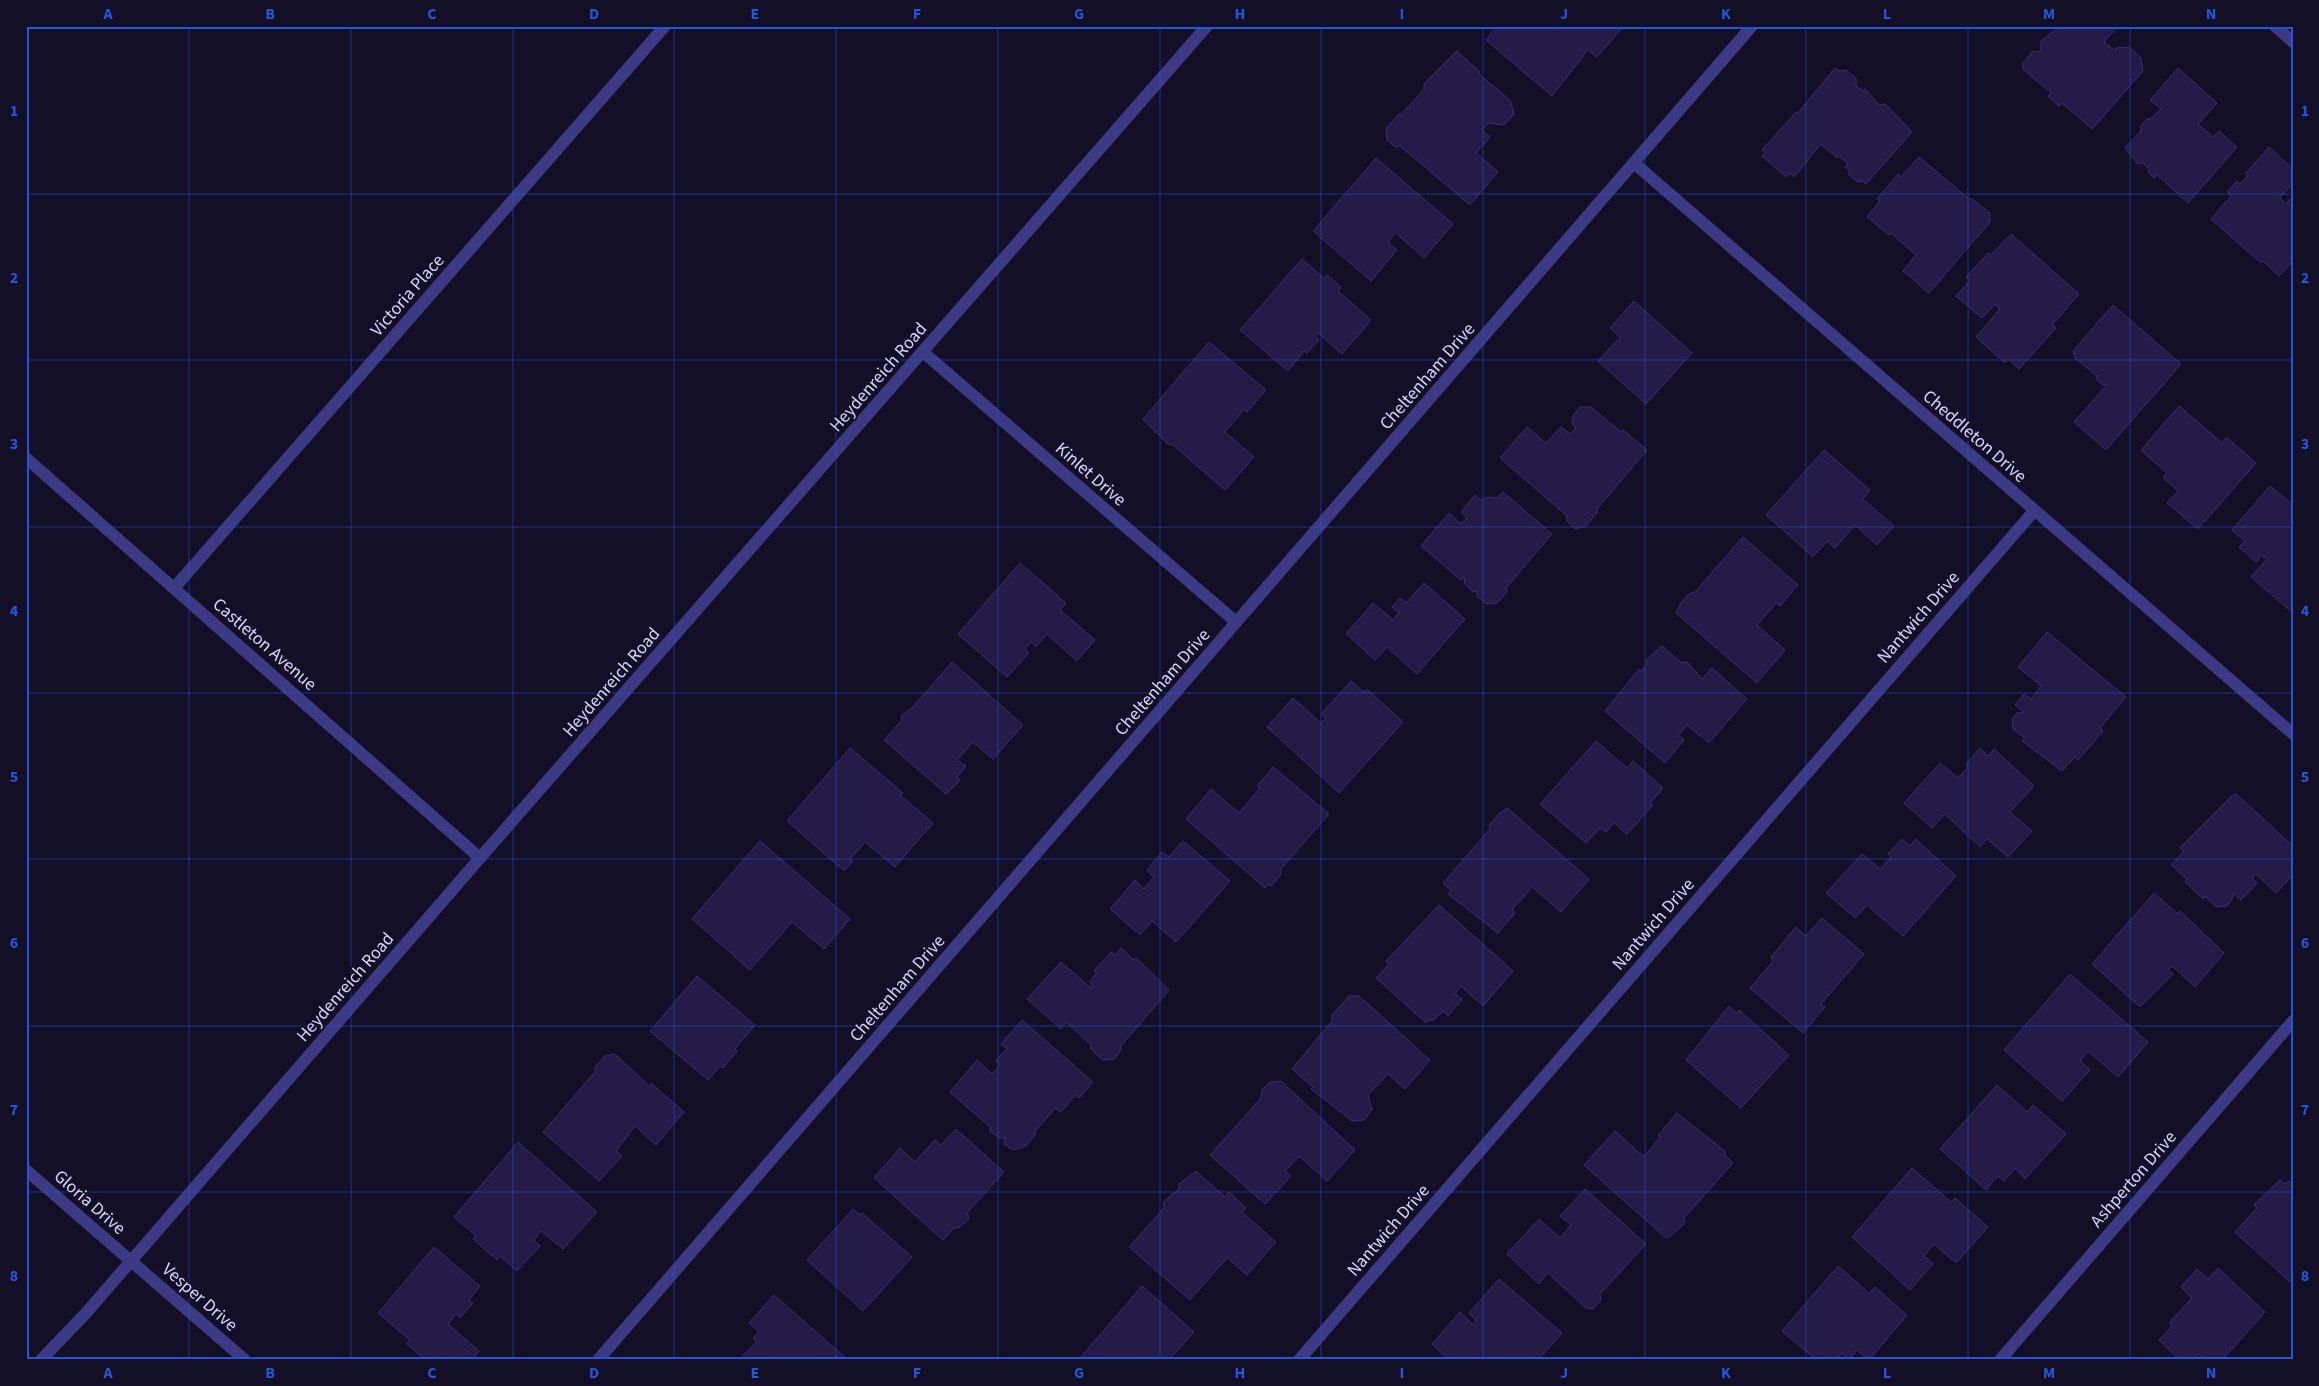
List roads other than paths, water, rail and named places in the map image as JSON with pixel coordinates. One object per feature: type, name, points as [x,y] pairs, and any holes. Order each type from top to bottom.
[{"type":"street","name":"Victoria Place","points":[[175,587],[665,26]]},
{"type":"street","name":"Heydenreich Road","points":[[41,1360],[86,1314],[480,858],[1207,26]]},
{"type":"street","name":"Cheltenham Drive","points":[[598,1360],[1752,26]]},
{"type":"street","points":[[2275,26],[2293,42]]},
{"type":"street","name":"Cheddleton Drive","points":[[1634,163],[2293,734]]},
{"type":"street","name":"Kinlet Drive","points":[[923,352],[1236,622]]},
{"type":"street","name":"Castleton Avenue","points":[[26,458],[175,587],[480,858]]},
{"type":"street","name":"Nantwich Drive","points":[[1299,1360],[2034,510]]},
{"type":"street","name":"Ashperton Drive","points":[[2000,1360],[2293,1021]]},
{"type":"street","name":"Gloria Drive","points":[[26,1170],[132,1260]]},
{"type":"street","name":"Vesper Drive","points":[[132,1260],[245,1360]]}]
